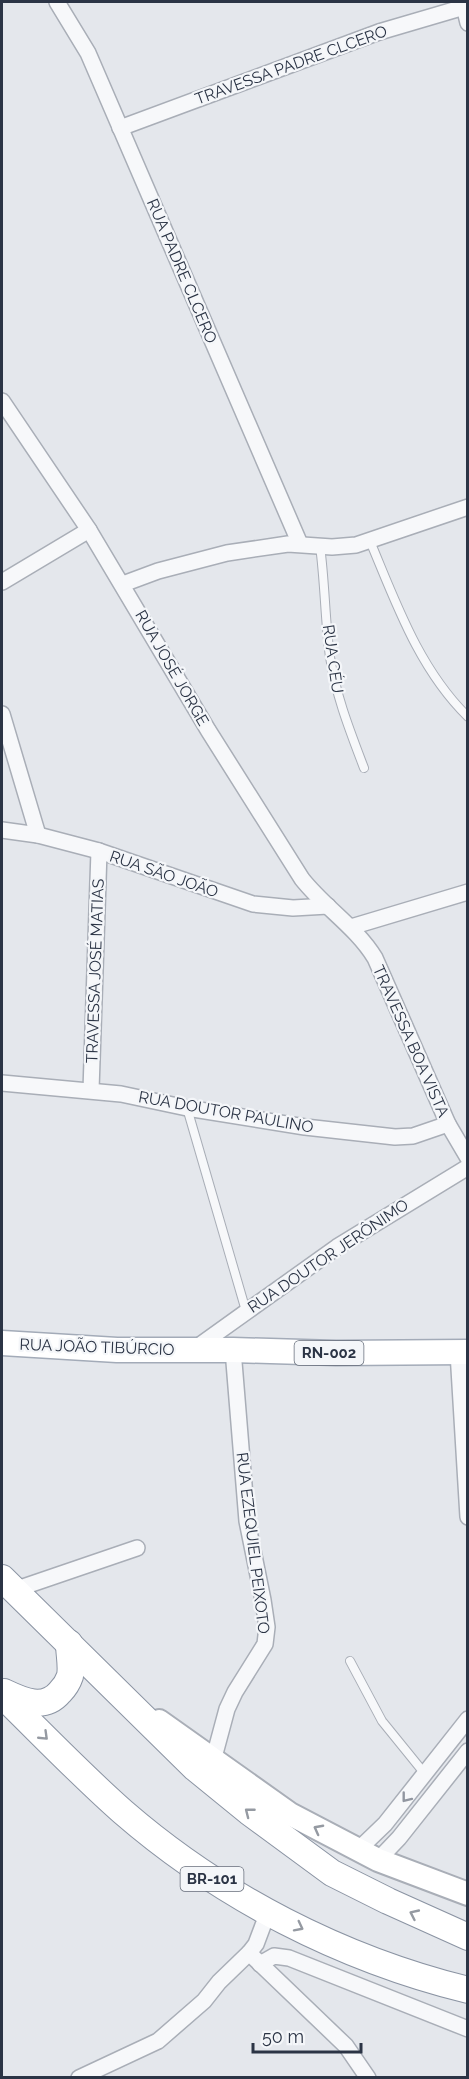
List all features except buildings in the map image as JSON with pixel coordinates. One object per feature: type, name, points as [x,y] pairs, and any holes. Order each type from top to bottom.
[{"type":"highway","points":[[8,1584],[195,1768],[289,1843],[332,1873],[468,1937]]},
{"type":"highway","points":[[2,1693],[24,1702],[36,1703],[46,1702],[56,1697],[69,1678],[69,1643]]},
{"type":"highway","name":"BR-101","points":[[2,1693],[123,1812],[214,1881],[268,1912],[336,1946],[403,1972],[468,1990]]},
{"type":"main road","name":"RUA JOÃO TIBÚRCIO","points":[[2,1343],[117,1350],[192,1351]]},
{"type":"main road","name":"RN-002","points":[[192,1351],[463,1352]]},
{"type":"main road","points":[[117,1691],[290,1814],[378,1860],[468,1894]]},
{"type":"street","name":"RUA PADRE CLCERO","points":[[57,2],[88,53],[300,544]]},
{"type":"street","name":"TRAVESSA PADRE CLCERO","points":[[120,128],[380,32],[463,4]]},
{"type":"street","points":[[463,4],[468,23]]},
{"type":"street","name":"RUA JOSÉ JORGE","points":[[2,401],[123,584],[208,730],[302,879],[351,927]]},
{"type":"street","points":[[123,584],[158,571],[213,556],[300,544],[356,545],[468,507]]},
{"type":"street","points":[[2,582],[89,530]]},
{"type":"street","points":[[2,714],[38,835]]},
{"type":"street","name":"RUA SÃO JOÃO","points":[[2,830],[38,835],[99,851],[253,904],[293,908],[328,906]]},
{"type":"street","name":"TRAVESSA JOSÉ MATIAS","points":[[92,1090],[99,851]]},
{"type":"street","points":[[351,927],[468,892]]},
{"type":"street","name":"TRAVESSA BOA VISTA","points":[[351,927],[375,958],[448,1124],[468,1158]]},
{"type":"street","name":"RUA DOUTOR PAULINO","points":[[2,1083],[92,1090],[305,1127],[395,1137],[413,1136],[448,1124]]},
{"type":"street","name":"RUA DOUTOR JERÔNIMO","points":[[192,1351],[346,1241],[468,1167]]},
{"type":"street","name":"RUA EZEQUIEL PEIXOTO","points":[[213,1761],[227,1709],[265,1644],[267,1627],[247,1521],[233,1350]]},
{"type":"street","points":[[463,1352],[468,1517]]},
{"type":"street","points":[[8,1584],[137,1548]]},
{"type":"street","points":[[357,1850],[385,1824],[468,1719]]},
{"type":"street","points":[[378,1860],[399,1838],[468,1751]]},
{"type":"street","points":[[254,1959],[256,1944],[268,1912]]},
{"type":"street","points":[[79,2078],[158,2041],[204,2001],[219,1982],[254,1959],[274,1956],[289,1958],[468,2029]]},
{"type":"street","points":[[254,1959],[346,2046],[368,2078]]},
{"type":"lane","points":[[370,541],[412,638],[429,668],[468,717]]},
{"type":"lane","name":"RUA CÉU","points":[[320,546],[334,679],[341,710],[364,768]]},
{"type":"lane","points":[[187,1108],[246,1311]]},
{"type":"lane","points":[[350,1661],[382,1721],[425,1774]]}]
